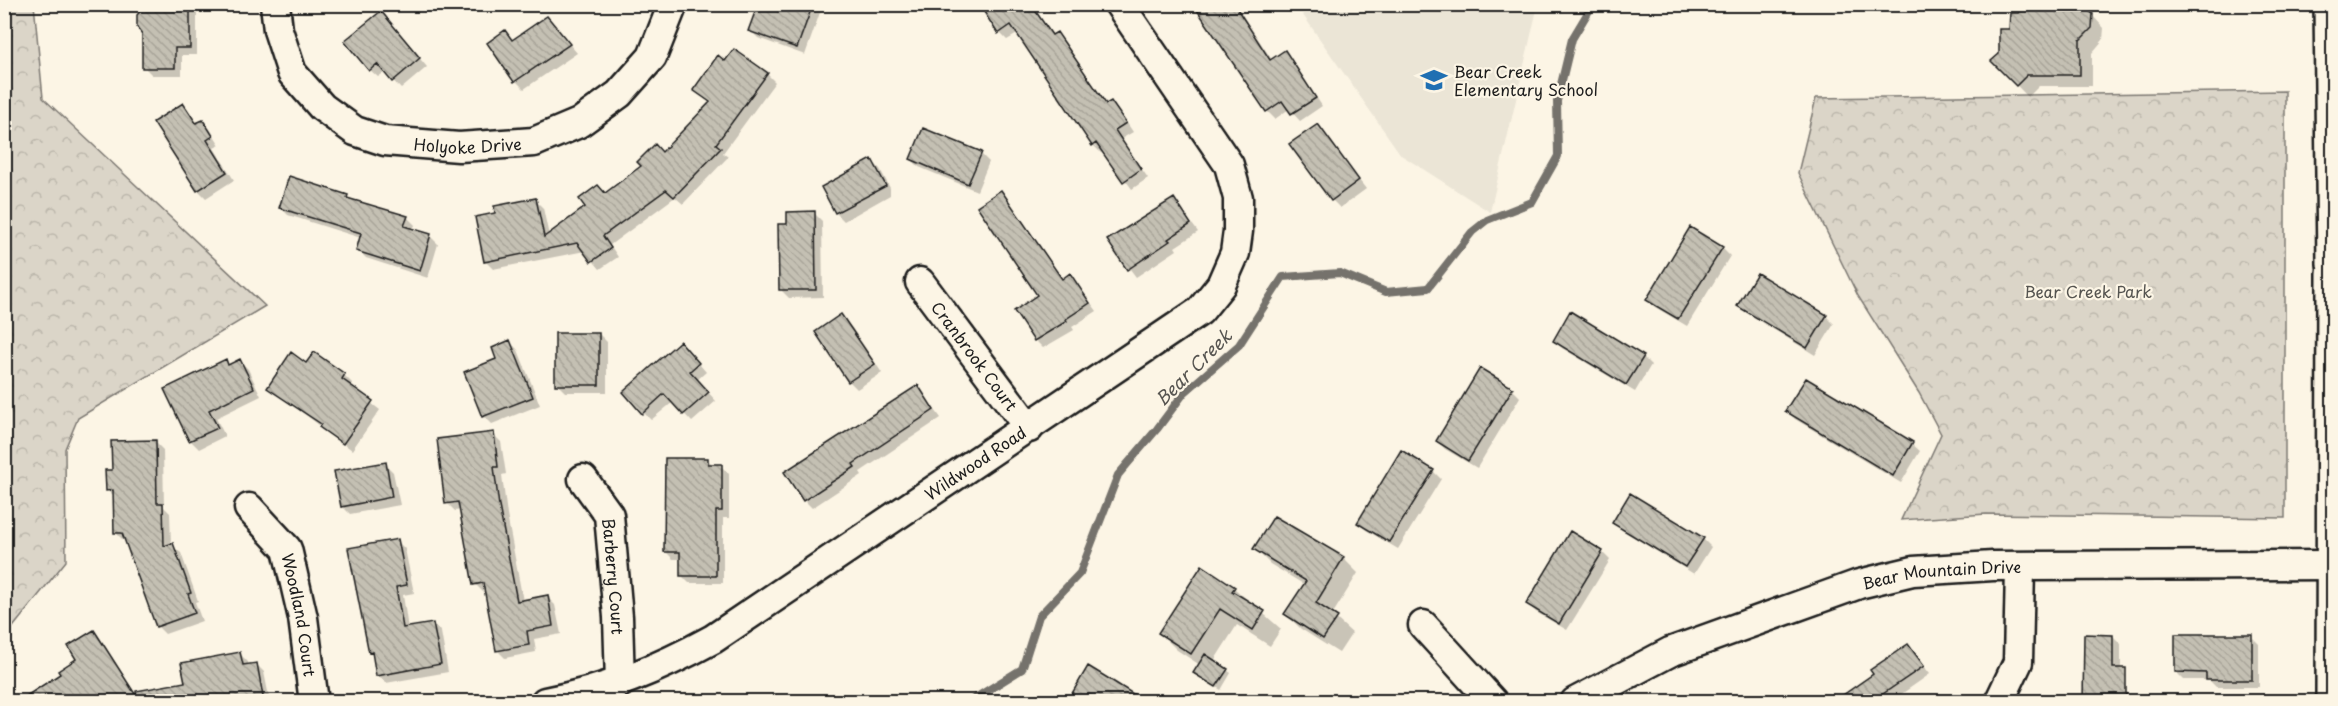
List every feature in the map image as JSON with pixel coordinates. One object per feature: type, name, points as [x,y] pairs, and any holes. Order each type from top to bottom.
[{"type":"street","name":"Holyoke Drive","points":[[275,4],[278,30],[292,73],[322,107],[355,131],[385,141],[459,147],[534,142],[579,123],[619,94],[652,57],[673,4]]},
{"type":"street","name":"Wildwood Road","points":[[545,702],[620,683],[667,663],[713,639],[1200,311],[1221,285],[1235,253],[1238,198],[1229,165],[1119,4]]},
{"type":"street","points":[[2331,4],[2334,264]]},
{"type":"street","points":[[2332,702],[2334,273]]},
{"type":"street","name":"Cranbrook Court","points":[[920,282],[1029,428]]},
{"type":"street","name":"Barberry Court","points":[[583,479],[609,515],[618,617],[620,683]]},
{"type":"street","name":"Woodland Court","points":[[249,508],[287,549],[303,618],[314,702]]},
{"type":"street","name":"Bear Mountain Drive","points":[[1575,702],[1671,652],[1859,584],[1913,571],[1993,566],[2020,568],[2333,565]]},
{"type":"street","points":[[1999,702],[2018,662],[2020,568]]},
{"type":"street","points":[[1424,625],[1493,702]]},
{"type":"shaded area","name":"Bear Creek Elementary School","points":[[1296,5],[1538,5],[1490,212],[1401,155]]},
{"type":"green space","points":[[34,4],[43,98],[265,306],[78,418],[65,449],[66,561],[5,637],[4,5]]},
{"type":"green space","name":"Bear Creek Park","points":[[2285,91],[2285,518],[1986,514],[1901,520],[1941,434],[1919,393],[1858,296],[1798,173],[1816,98]]},
{"type":"building","points":[[146,4],[190,4],[190,48],[175,48],[175,68],[142,68],[142,34],[137,27],[137,15]]},
{"type":"building","points":[[758,4],[813,4],[797,48],[748,31]]},
{"type":"building","points":[[979,4],[1042,4],[1034,9],[1052,35],[1057,32],[1106,104],[1111,101],[1126,123],[1115,130],[1141,169],[1123,182],[1096,143],[1092,146],[1011,25],[998,34]]},
{"type":"building","points":[[1193,4],[1234,4],[1270,60],[1285,50],[1316,98],[1291,114],[1282,101],[1266,112]]},
{"type":"building","points":[[2019,5],[2081,6],[2093,14],[2092,28],[2080,40],[2080,75],[2027,75],[2016,86],[1991,61],[1999,54],[1999,29],[2009,29],[2010,13],[2019,13]]},
{"type":"building","points":[[381,11],[420,58],[392,82],[377,64],[369,71],[344,41]]},
{"type":"building","points":[[547,16],[570,44],[514,82],[487,43],[505,30],[512,40]]},
{"type":"building","points":[[734,49],[768,73],[716,144],[721,148],[674,197],[666,190],[603,236],[611,248],[591,262],[577,243],[484,262],[475,217],[495,213],[494,206],[536,198],[544,237],[585,207],[579,199],[598,185],[605,193],[641,166],[637,162],[655,144],[662,152],[710,102],[693,90],[718,55],[725,61]]},
{"type":"building","points":[[183,103],[196,123],[203,120],[213,136],[207,140],[227,172],[197,191],[153,122]]},
{"type":"building","points":[[1318,124],[1359,180],[1331,201],[1289,144]]},
{"type":"building","points":[[923,128],[982,152],[968,184],[910,159]]},
{"type":"building","points":[[872,159],[886,186],[835,213],[821,187]]},
{"type":"building","points":[[289,176],[348,195],[347,198],[408,216],[404,226],[431,234],[420,271],[356,251],[361,233],[279,208]]},
{"type":"building","points":[[1001,190],[1062,279],[1070,273],[1090,303],[1066,319],[1067,321],[1034,341],[1014,311],[1037,295],[977,206]]},
{"type":"building","points":[[1174,198],[1191,224],[1127,270],[1107,240]]},
{"type":"building","points":[[815,211],[816,290],[779,290],[778,224],[787,224],[787,212]]},
{"type":"building","points":[[1690,227],[1723,247],[1678,319],[1646,300]]},
{"type":"building","points":[[1757,273],[1827,315],[1807,348],[1737,306]]},
{"type":"building","points":[[1570,311],[1644,356],[1626,385],[1553,341]]},
{"type":"building","points":[[841,314],[875,364],[848,382],[815,332]]},
{"type":"building","points":[[555,333],[599,333],[599,385],[555,385]]},
{"type":"building","points":[[510,340],[533,397],[482,417],[464,372],[496,359],[492,348]]},
{"type":"building","points":[[680,341],[699,363],[690,371],[709,392],[683,415],[664,394],[642,414],[623,392]]},
{"type":"building","points":[[291,352],[306,363],[314,352],[345,374],[342,379],[373,401],[343,444],[319,427],[321,424],[267,388]]},
{"type":"building","points":[[226,359],[228,365],[240,359],[254,388],[209,410],[218,428],[189,441],[164,389]]},
{"type":"building","points":[[1480,368],[1513,388],[1468,461],[1436,441]]},
{"type":"building","points":[[1806,378],[1913,442],[1893,476],[1785,411]]},
{"type":"building","points":[[918,385],[934,410],[853,464],[855,467],[803,501],[784,472]]},
{"type":"building","points":[[494,432],[498,467],[494,467],[499,506],[517,601],[548,595],[553,626],[527,631],[529,645],[496,651],[483,583],[473,585],[458,502],[445,504],[437,439]]},
{"type":"building","points":[[156,440],[157,503],[163,503],[164,546],[173,543],[191,593],[188,594],[195,613],[156,627],[122,533],[114,533],[113,490],[106,491],[105,470],[112,470],[111,441]]},
{"type":"building","points":[[1401,450],[1434,470],[1389,542],[1357,523]]},
{"type":"building","points":[[665,458],[708,458],[708,464],[722,464],[722,511],[716,511],[716,576],[680,576],[680,552],[664,552]]},
{"type":"building","points":[[386,462],[392,497],[341,507],[334,471]]},
{"type":"building","points":[[1630,493],[1704,538],[1685,567],[1612,523]]},
{"type":"building","points":[[1274,516],[1344,557],[1316,603],[1338,617],[1323,639],[1284,614],[1306,581],[1253,549]]},
{"type":"building","points":[[1570,531],[1603,551],[1559,624],[1526,604]]},
{"type":"building","points":[[398,539],[407,585],[396,587],[403,628],[433,623],[441,664],[376,676],[372,652],[369,653],[348,548]]},
{"type":"building","points":[[1202,565],[1235,587],[1232,591],[1265,611],[1253,630],[1220,609],[1191,654],[1158,633]]},
{"type":"building","points":[[94,630],[135,694],[123,702],[17,702],[60,674],[58,671],[76,659],[68,646]]},
{"type":"building","points":[[2084,634],[2113,635],[2113,668],[2126,668],[2126,702],[2083,702]]},
{"type":"building","points":[[2175,634],[2252,634],[2252,680],[2206,680],[2206,673],[2175,672]]},
{"type":"building","points":[[1908,644],[1924,666],[1871,702],[1833,702],[1873,674],[1870,670]]},
{"type":"building","points":[[240,652],[243,665],[257,663],[264,702],[137,702],[136,691],[185,682],[181,663]]},
{"type":"building","points":[[1205,654],[1228,669],[1216,687],[1193,673]]},
{"type":"building","points":[[1088,666],[1106,677],[1146,702],[1067,702]]},
{"type":"waterway","name":"Bear Creek","points":[[969,702],[1022,669],[1039,616],[1080,573],[1118,475],[1184,393],[1239,345],[1283,277],[1340,273],[1386,292],[1428,288],[1472,232],[1487,220],[1532,202],[1558,156],[1557,101],[1572,39],[1593,4]]},
{"type":"place","name":"Bear Creek Elementary School","points":[[1434,80]]}]
